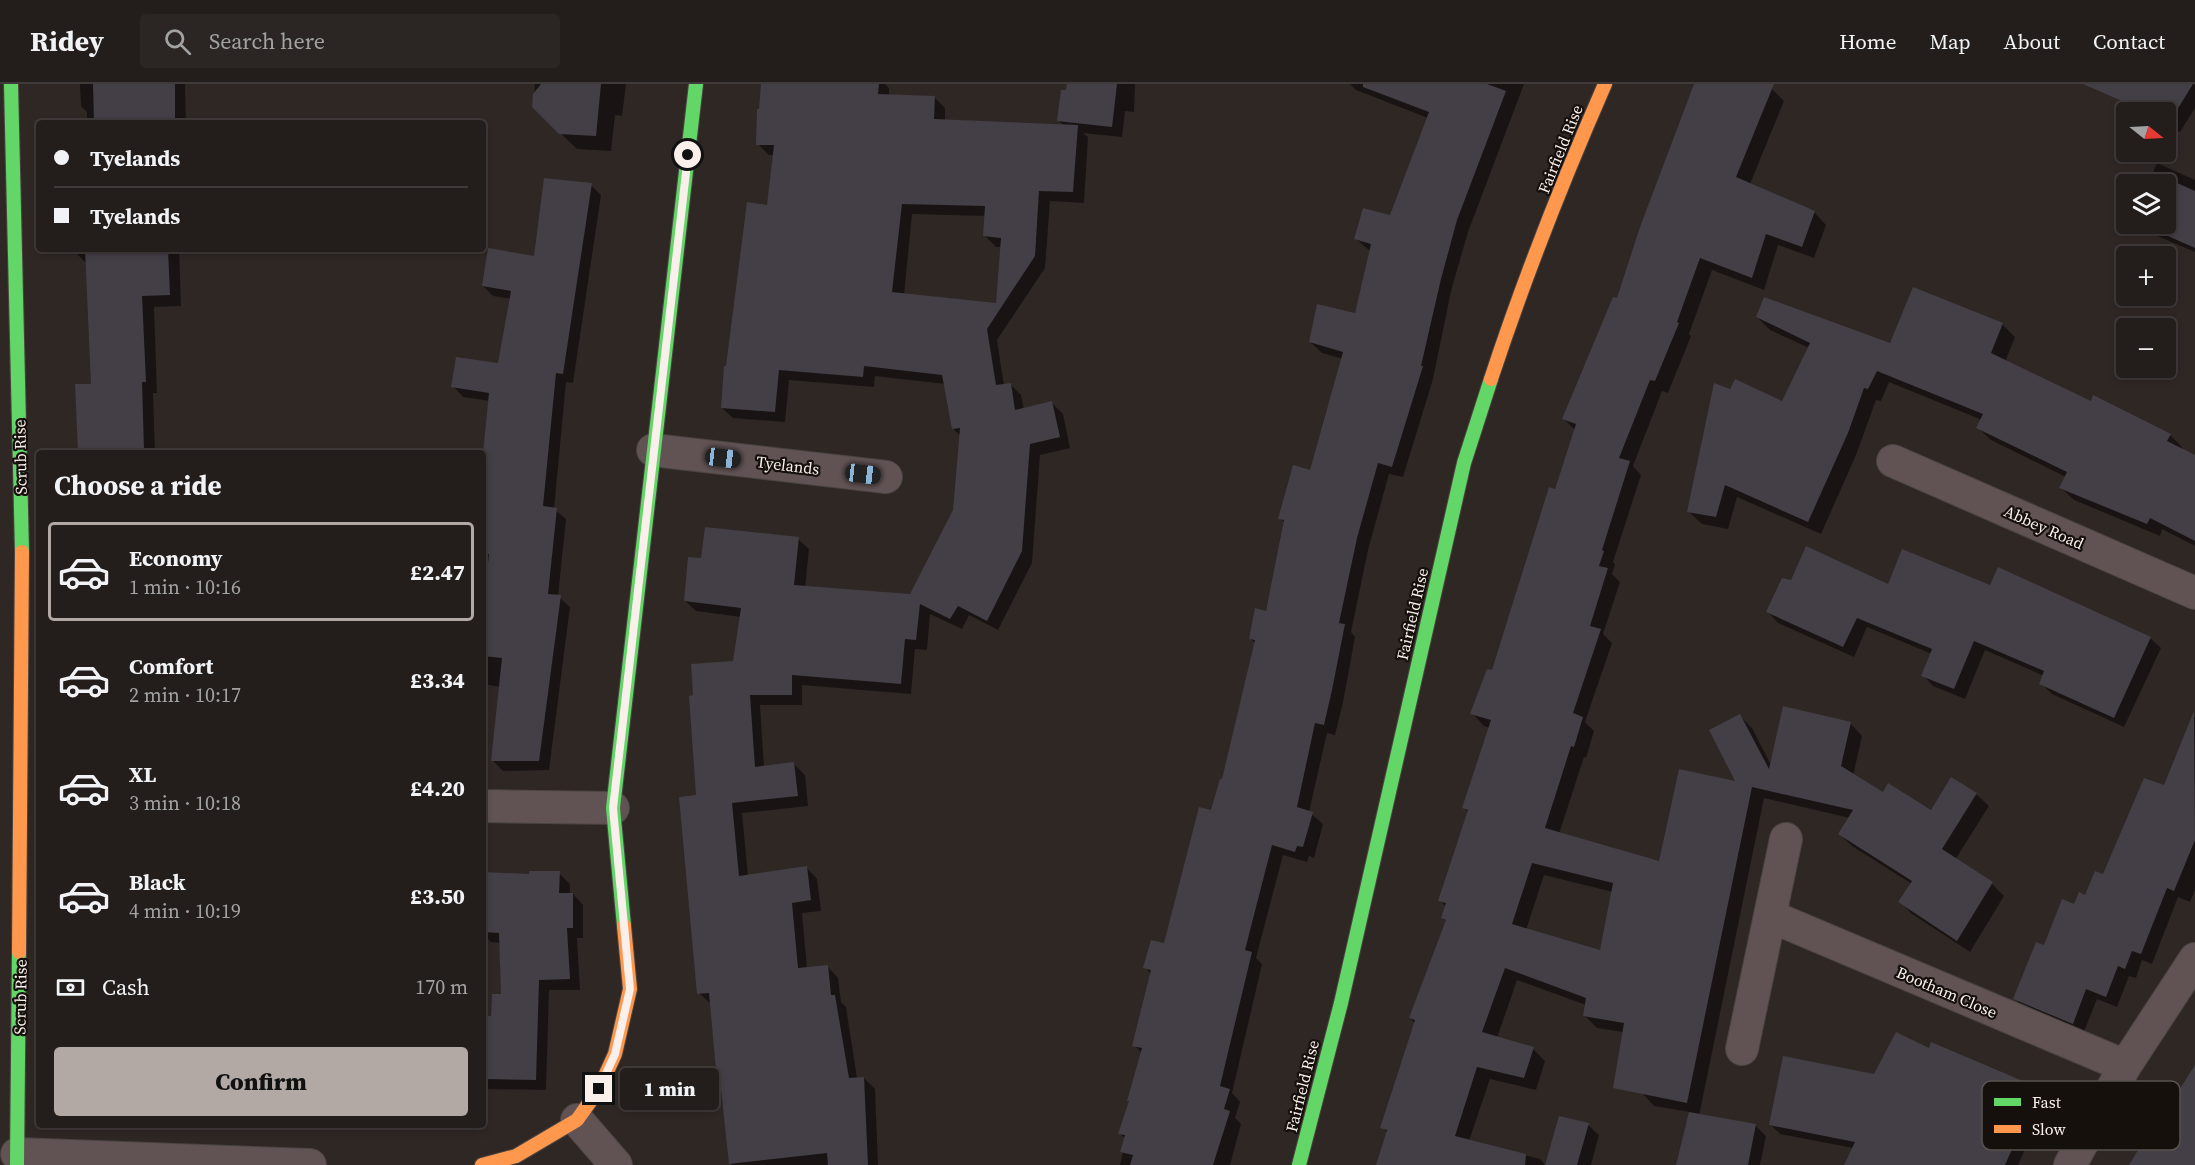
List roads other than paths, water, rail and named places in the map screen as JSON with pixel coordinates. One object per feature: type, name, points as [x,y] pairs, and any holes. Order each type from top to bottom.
[{"type":"street","name":"Scrub Rise","points":[[11,84],[23,572],[11,829],[17,1159]]},
{"type":"street","points":[[482,1165],[516,1156],[577,1120],[599,1089],[615,1054],[630,989],[613,808],[696,84]]},
{"type":"street","name":"Fairfield Rise","points":[[1299,1165],[1343,991],[1464,463],[1505,336],[1571,162],[1605,84]]},
{"type":"street","name":"Tyelands","points":[[653,450],[886,477]]},
{"type":"street","name":"Abbey Road","points":[[1893,461],[2195,593]]},
{"type":"street","points":[[486,806],[613,808]]},
{"type":"street","points":[[1742,1049],[1786,839]]},
{"type":"street","name":"Bootham Close","points":[[1770,916],[2125,1066]]},
{"type":"street","points":[[2117,1081],[2195,959]]},
{"type":"street","points":[[577,1120],[616,1165]]},
{"type":"street","points":[[2070,1165],[2078,1150]]},
{"type":"street","points":[[17,1159],[310,1165]]}]
